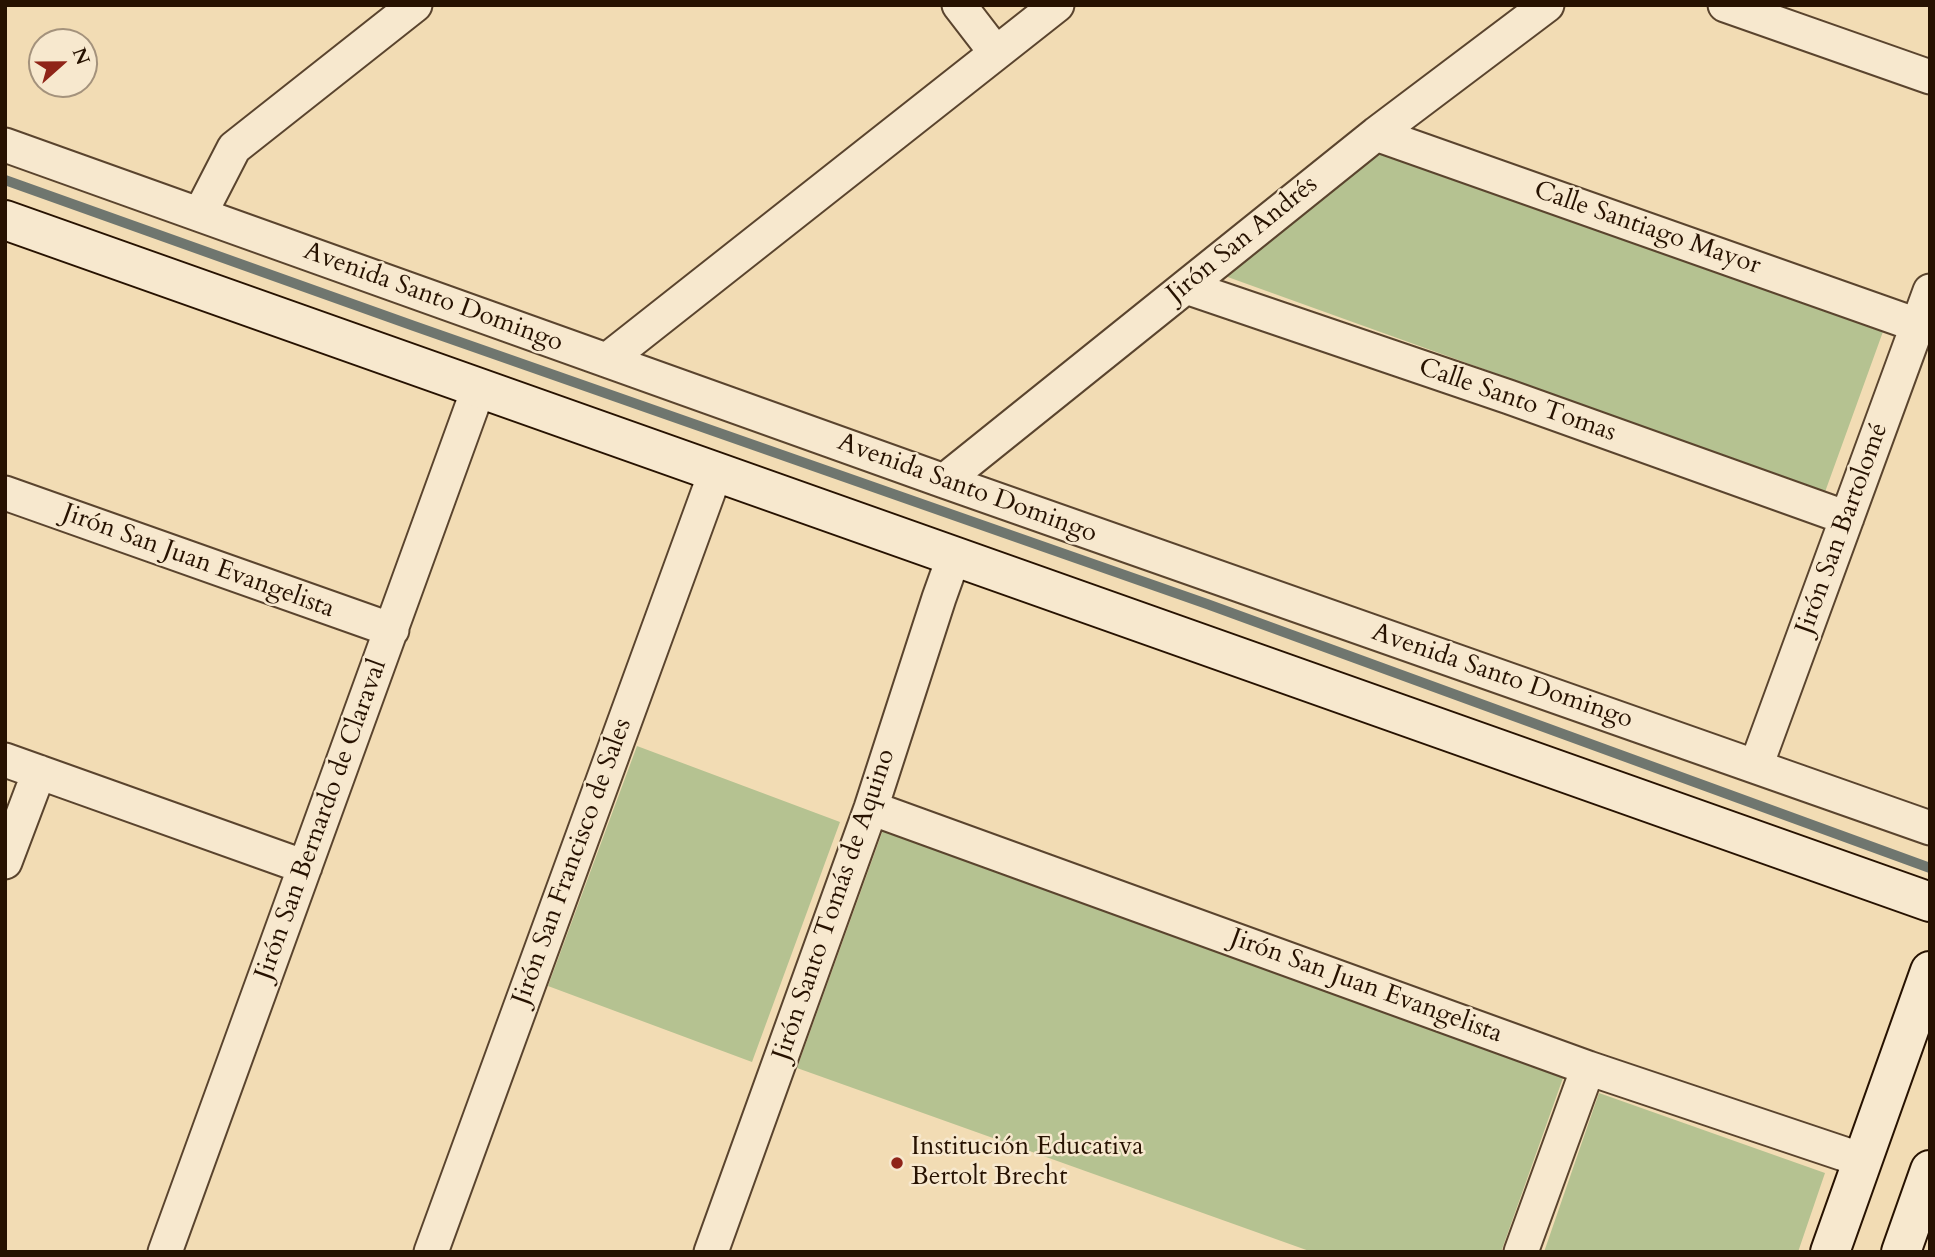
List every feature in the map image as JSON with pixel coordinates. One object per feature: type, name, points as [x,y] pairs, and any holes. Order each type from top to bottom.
[{"type":"main road","points":[[5,220],[1930,902]]},
{"type":"main road","points":[[1830,1252],[1930,971]]},
{"type":"main road","points":[[1901,1252],[1930,1170]]},
{"type":"street","points":[[959,5],[996,53]]},
{"type":"street","points":[[607,360],[1057,5]]},
{"type":"street","name":"Jirón San Andrés","points":[[944,481],[1376,134],[1547,5]]},
{"type":"street","points":[[1726,5],[1930,77]]},
{"type":"street","points":[[200,214],[234,148],[393,11]]},
{"type":"street","name":"Calle Santiago Mayor","points":[[1376,134],[1917,324]]},
{"type":"street","name":"Avenida Santo Domingo","points":[[5,145],[944,481],[1930,828]]},
{"type":"street","name":"Calle Santo Tomas","points":[[1186,287],[1496,393],[1847,518]]},
{"type":"street","name":"Jirón San Bartolomé","points":[[1756,766],[1930,291]]},
{"type":"street","name":"Jirón San Bernardo de Claraval","points":[[165,1252],[479,387]]},
{"type":"street","name":"Jirón San Francisco de Sales","points":[[431,1252],[716,471]]},
{"type":"street","name":"Jirón San Juan Evangelista","points":[[5,493],[392,630]]},
{"type":"street","name":"Jirón Santo Tomás de Aquino","points":[[711,1252],[872,808],[954,556]]},
{"type":"street","points":[[5,760],[305,867]]},
{"type":"street","points":[[5,862],[39,772]]},
{"type":"street","name":"Jirón San Juan Evangelista","points":[[872,808],[1588,1068],[1862,1160]]},
{"type":"street","points":[[1521,1252],[1588,1068]]},
{"type":"green space","points":[[1365,141],[1889,315],[1825,492],[1211,271]]},
{"type":"green space","points":[[637,746],[840,822],[752,1062],[548,986]]},
{"type":"green space","points":[[883,830],[1563,1078],[1501,1252],[1312,1252],[797,1068]]},
{"type":"green space","points":[[1599,1093],[1825,1173],[1798,1252],[1544,1252]]},
{"type":"waterway","points":[[5,180],[1207,604],[1930,868]]},
{"type":"place","name":"Institución Educativa Bertolt Brecht","points":[[897,1163]]}]
